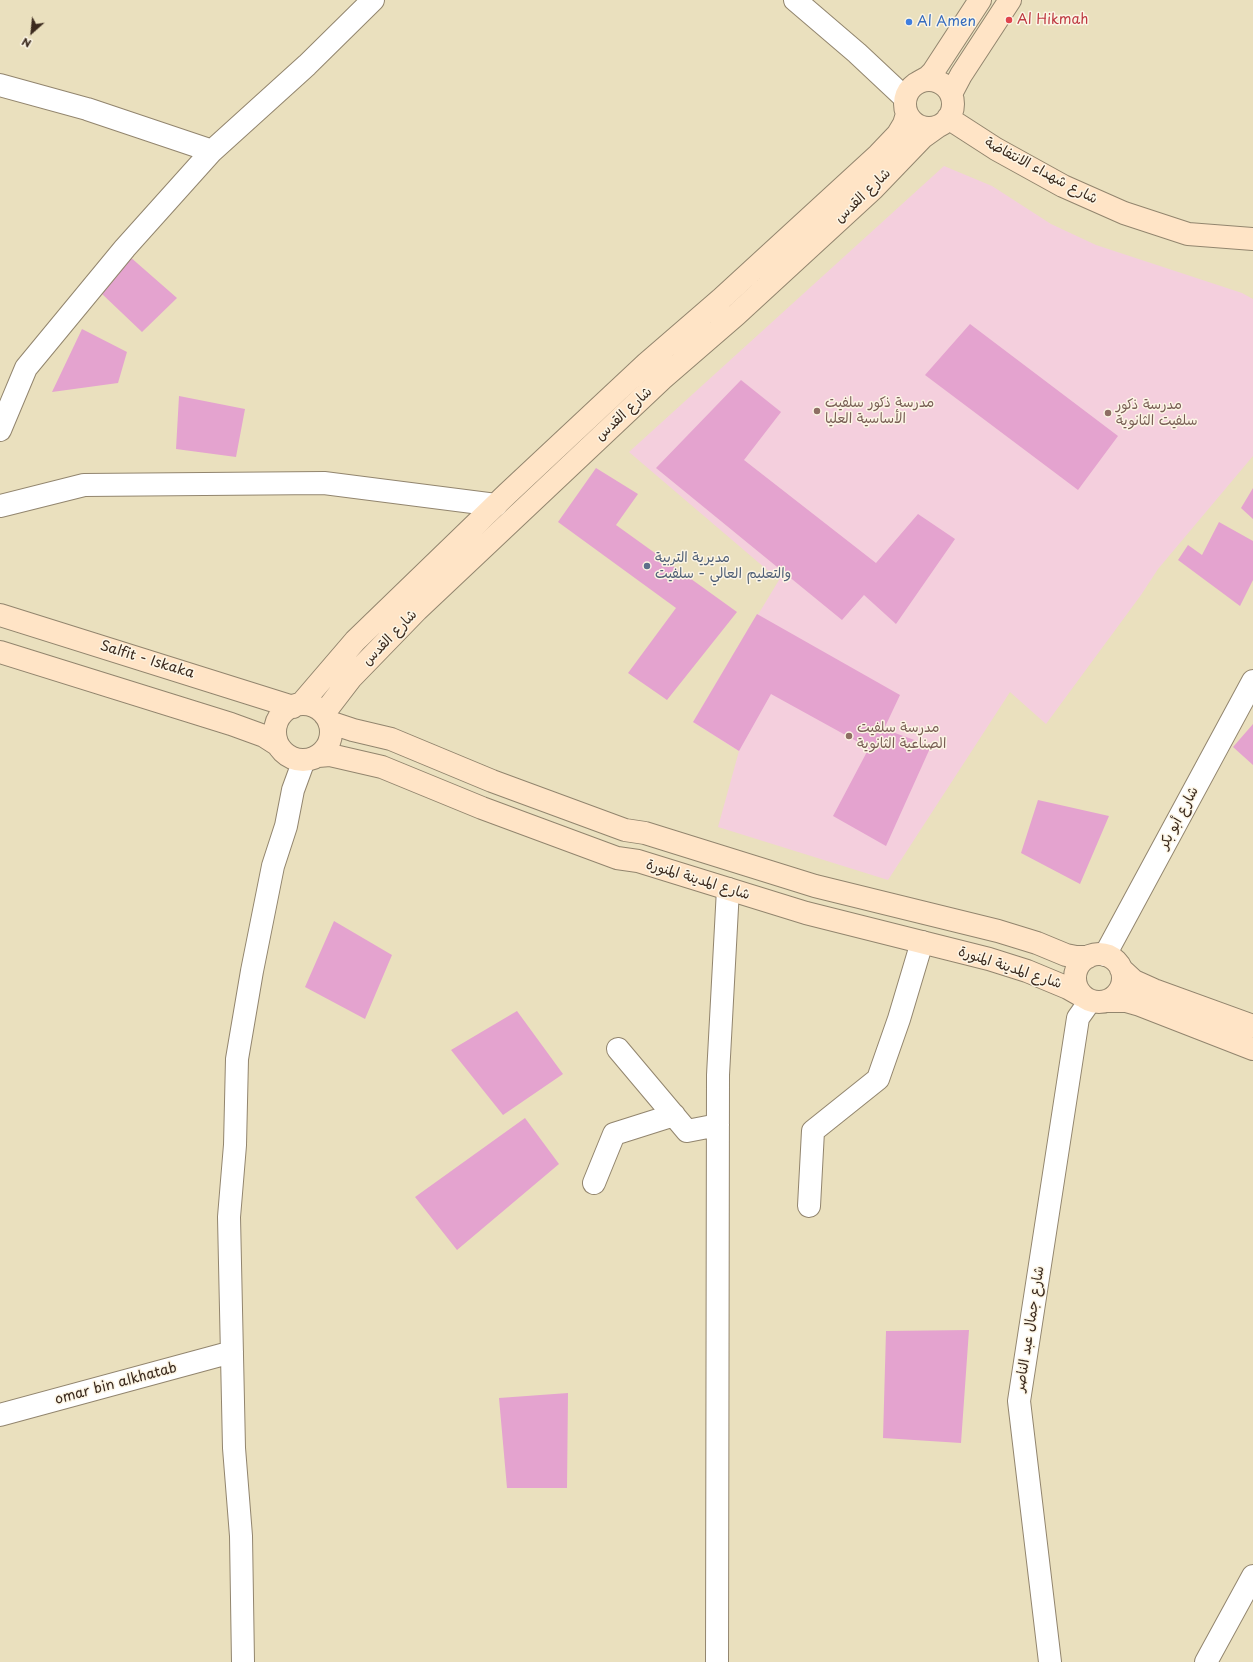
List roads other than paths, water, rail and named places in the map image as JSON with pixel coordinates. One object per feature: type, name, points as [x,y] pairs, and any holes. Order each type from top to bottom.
[{"type":"main road","name":"شارع القدس","points":[[297,705],[355,641],[496,505],[648,362],[721,298],[878,155],[898,134],[904,124],[910,98],[933,72],[980,0]]},
{"type":"main road","points":[[951,94],[961,75],[1010,0]]},
{"type":"main road","points":[[927,80],[935,80],[945,86],[951,94],[953,102],[943,122],[920,126],[912,121],[910,98],[927,80]]},
{"type":"main road","name":"شارع القدس","points":[[327,719],[328,708],[351,678],[417,610],[662,379],[736,315],[873,189],[923,137],[943,122]]},
{"type":"main road","name":"شارع شهداء الانتفاضة","points":[[943,122],[1063,186],[1124,213],[1188,234],[1253,239]]},
{"type":"main road","name":"Salfit - Iskaka","points":[[0,615],[297,705]]},
{"type":"main road","points":[[0,652],[231,724],[264,736],[278,745],[284,753],[294,758],[311,758],[324,751],[329,743],[331,732],[327,719],[313,706],[297,705],[283,713],[277,721],[275,729],[278,745]]},
{"type":"main road","name":"شارع المدينة المنورة","points":[[327,719],[353,730],[391,739],[492,781],[624,830],[645,833],[815,886],[998,931],[1037,943],[1066,955],[1105,960]]},
{"type":"main road","name":"شارع المدينة المنورة","points":[[311,758],[334,756],[382,767],[482,808],[617,858],[638,861],[806,914],[922,942],[1027,971],[1093,999],[1126,1001],[1140,1005],[1253,1049]]},
{"type":"main road","points":[[1105,960],[1123,977],[1122,985],[1114,997],[1093,999],[1077,989],[1075,973],[1082,961],[1105,960],[1134,981],[1154,990],[1251,1022]]},
{"type":"street","points":[[0,430],[26,368],[125,248],[212,151],[307,65],[373,0]]},
{"type":"street","points":[[796,0],[910,98]]},
{"type":"street","points":[[0,85],[87,109],[212,151]]},
{"type":"street","points":[[0,506],[84,485],[324,483],[496,505]]},
{"type":"street","name":"شارع أبو بكر","points":[[1105,960],[1253,681]]},
{"type":"street","points":[[243,1662],[241,1536],[234,1448],[229,1217],[235,1145],[237,1059],[252,971],[273,866],[286,826],[293,790],[311,758]]},
{"type":"street","points":[[718,1662],[718,1075],[728,890]]},
{"type":"street","points":[[809,1206],[813,1131],[878,1079],[899,1019],[922,942]]},
{"type":"street","name":"شارع جمال عبد الناصر","points":[[1050,1662],[1019,1401],[1078,1018],[1093,999]]},
{"type":"street","points":[[618,1050],[687,1131],[718,1125]]},
{"type":"street","points":[[594,1183],[614,1134],[674,1115]]},
{"type":"street","name":"omar bin alkhatab","points":[[0,1415],[232,1352]]},
{"type":"street","points":[[1206,1662],[1253,1576]]},
{"type":"place","name":"Al Hikmah","points":[[1009,20]]},
{"type":"place","name":"Al Amen","points":[[909,22]]},
{"type":"place","name":"مدرسة ذكور سلفيت الأساسية العليا","points":[[817,411]]},
{"type":"place","name":"مدرسة ذكور سلفيت الثانوية","points":[[1108,413]]},
{"type":"place","name":"مديرية التربية والتعليم العالي - سلفيت","points":[[647,566]]},
{"type":"place","name":"مدرسة سلفيت الصناعية الثانوية","points":[[849,736]]}]
